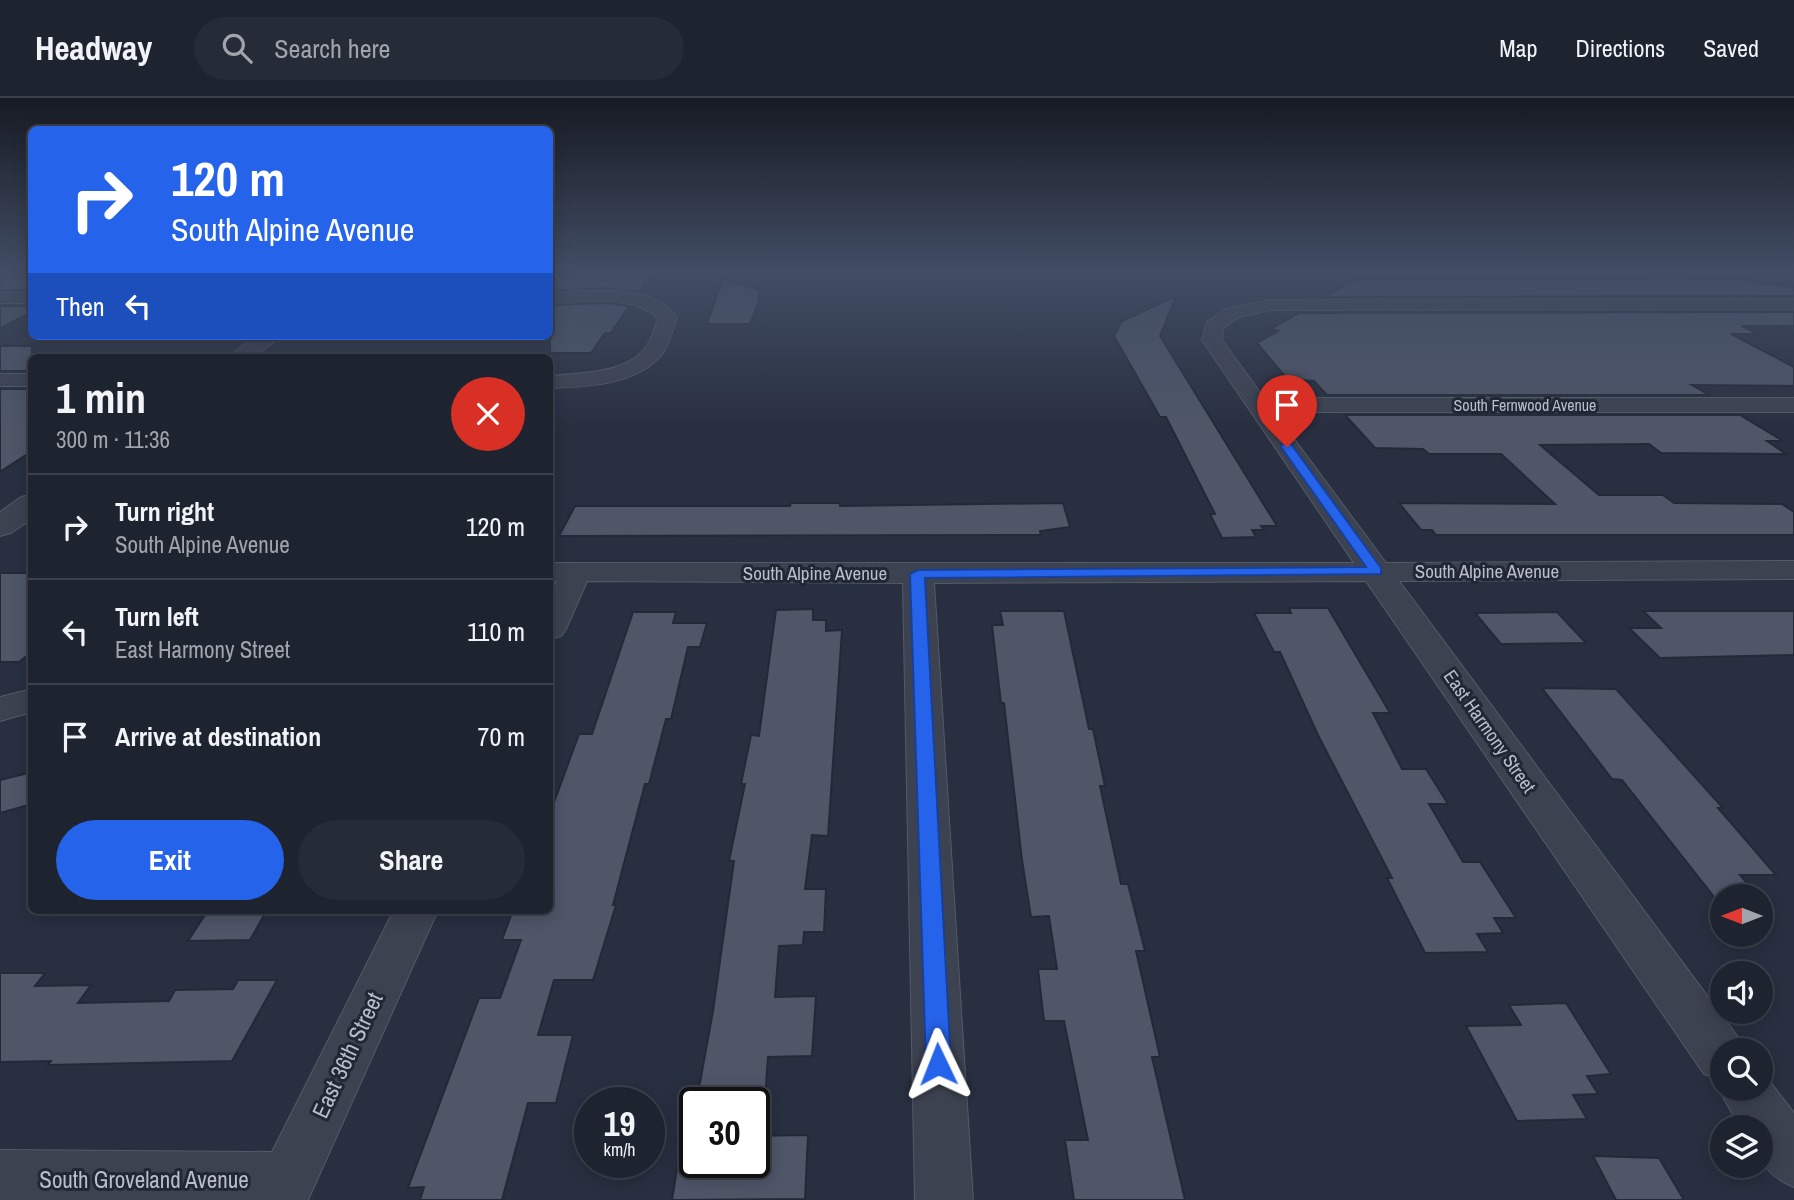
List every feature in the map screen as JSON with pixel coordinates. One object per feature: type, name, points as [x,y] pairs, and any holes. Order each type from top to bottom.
[{"type":"street","points":[[553,382],[579,380],[638,364],[654,351],[665,323]]},
{"type":"street","name":"East Harmony Street","points":[[1218,323],[1214,326],[1212,340],[1710,1041]]},
{"type":"street","points":[[244,354],[264,340]]},
{"type":"street","points":[[0,380],[28,380]]},
{"type":"street","name":"South Fernwood Avenue","points":[[1257,405],[1794,405]]},
{"type":"street","name":"South Alpine Avenue","points":[[563,572],[918,574],[1794,570]]},
{"type":"street","points":[[553,616],[563,572]]},
{"type":"street","points":[[918,574],[944,1200]]},
{"type":"street","points":[[0,709],[28,701]]},
{"type":"street","name":"East 36th Street","points":[[283,1190],[414,914]]},
{"type":"street","points":[[1753,1101],[1794,1159]]},
{"type":"street","name":"South Groveland Avenue","points":[[0,1178],[283,1190]]},
{"type":"building","points":[[553,323],[617,323],[611,333],[605,333],[591,353],[550,353]]},
{"type":"building","points":[[1121,323],[1165,323],[1160,336],[1277,526],[1261,526],[1264,530],[1252,530],[1256,537],[1222,538],[1210,514],[1215,514],[1166,417],[1160,417],[1114,336]]},
{"type":"building","points":[[1281,323],[1794,323],[1794,326],[1742,326],[1758,334],[1731,334],[1794,367],[1794,386],[1692,385],[1709,395],[1327,395],[1314,381],[1287,379],[1257,343],[1278,331],[1271,329]]},
{"type":"building","points":[[0,346],[32,346],[32,354],[28,354],[28,371],[0,371]]},
{"type":"building","points":[[0,389],[28,389],[28,454],[0,472]]},
{"type":"building","points":[[1345,415],[1740,415],[1783,441],[1767,441],[1786,454],[1661,453],[1649,444],[1540,445],[1599,495],[1663,495],[1674,503],[1782,504],[1794,512],[1794,535],[1436,535],[1432,530],[1421,530],[1399,503],[1555,504],[1501,454],[1429,454],[1423,449],[1375,448]]},
{"type":"building","points":[[791,503],[840,503],[840,506],[1063,503],[1070,527],[1040,531],[1041,535],[559,536],[575,506],[790,506]]},
{"type":"building","points":[[0,573],[28,573],[28,655],[19,662],[0,662]]},
{"type":"building","points":[[1289,608],[1328,608],[1390,713],[1373,713],[1402,769],[1426,769],[1448,804],[1429,804],[1463,862],[1480,862],[1516,918],[1494,918],[1503,933],[1477,934],[1488,952],[1425,953],[1387,878],[1392,878],[1318,735],[1280,652],[1274,652],[1254,613],[1291,613]]},
{"type":"building","points":[[813,609],[813,620],[826,620],[826,631],[842,630],[828,836],[812,835],[805,889],[826,889],[824,932],[804,932],[803,945],[779,946],[775,997],[816,996],[812,1056],[768,1057],[766,1087],[699,1087],[734,861],[729,861],[745,784],[741,784],[751,735],[759,736],[776,610]]},
{"type":"building","points":[[1000,611],[1064,611],[1089,729],[1093,729],[1105,786],[1100,786],[1121,884],[1128,884],[1145,951],[1136,951],[1160,1057],[1152,1057],[1185,1200],[1074,1200],[1065,1140],[1088,1140],[1064,1021],[1044,1021],[1038,969],[1057,969],[1049,916],[1031,917],[992,625],[1003,625]]},
{"type":"building","points":[[1643,611],[1794,611],[1794,655],[1660,658],[1629,628],[1661,628]]},
{"type":"building","points":[[633,612],[676,612],[673,623],[707,623],[700,647],[688,647],[671,719],[666,719],[649,784],[645,784],[613,905],[616,905],[593,980],[554,980],[538,1035],[573,1035],[556,1103],[528,1103],[502,1200],[420,1200],[424,1187],[408,1188],[479,998],[500,998],[521,940],[502,940],[512,914],[553,914],[553,805],[579,734],[592,734]]},
{"type":"building","points":[[1557,612],[1586,643],[1501,644],[1475,613]]},
{"type":"building","points":[[1542,688],[1616,689],[1723,808],[1718,808],[1776,875],[1740,875],[1748,884],[1710,884],[1710,892],[1622,780],[1612,779]]},
{"type":"building","points":[[28,773],[28,805],[0,813],[0,780]]},
{"type":"building","points":[[205,914],[265,914],[250,940],[188,941]]},
{"type":"building","points":[[0,973],[45,973],[35,986],[91,985],[78,1003],[169,1001],[175,990],[233,989],[238,980],[277,980],[232,1061],[48,1065],[51,1061],[0,1062]]},
{"type":"building","points":[[1566,1003],[1611,1074],[1587,1076],[1598,1094],[1573,1095],[1587,1119],[1517,1121],[1466,1026],[1521,1025],[1509,1005]]},
{"type":"building","points":[[808,1135],[805,1199],[672,1200],[678,1162],[679,1178],[770,1178],[770,1136]]},
{"type":"building","points":[[1593,1156],[1659,1158],[1684,1200],[1616,1200]]},
{"type":"route","points":[[938,1064],[918,574],[1376,571],[1287,447]]}]
